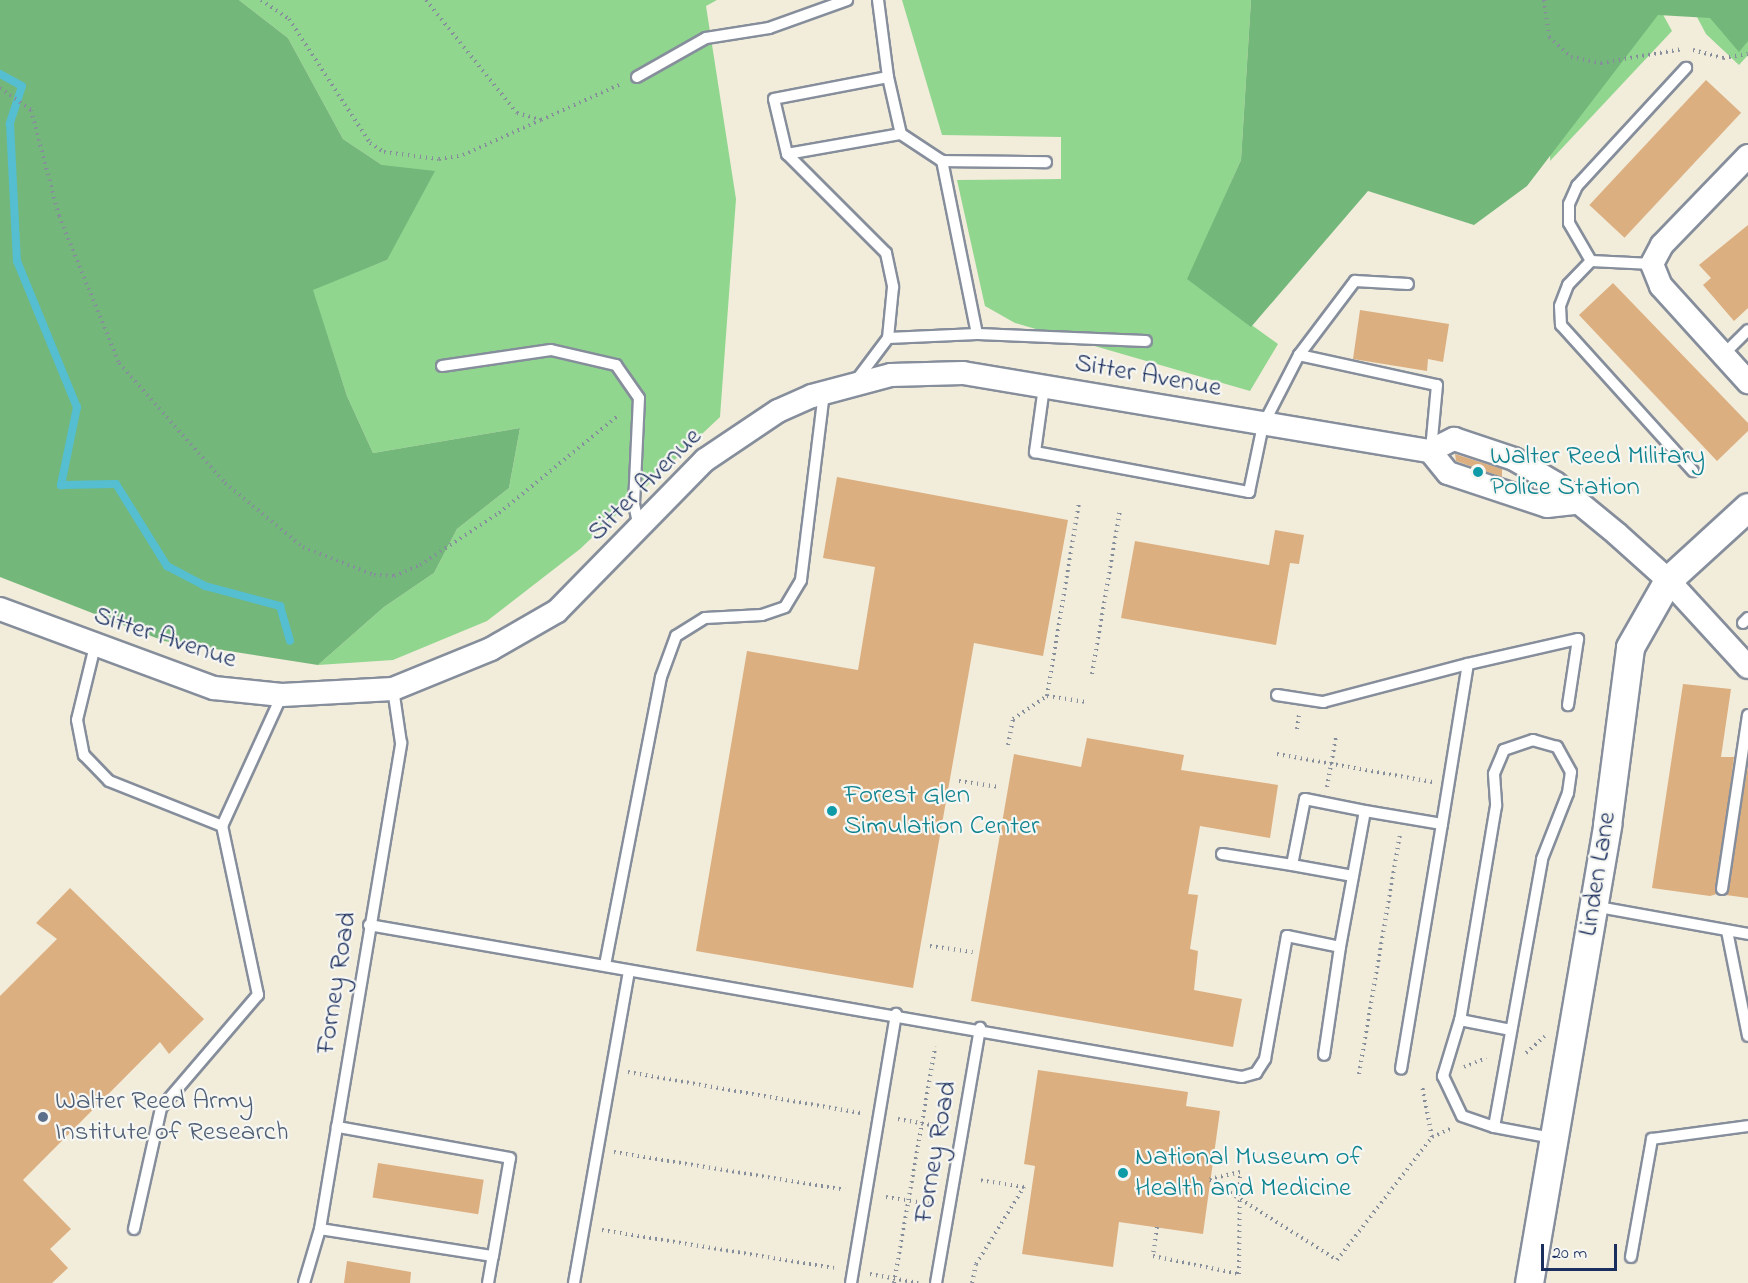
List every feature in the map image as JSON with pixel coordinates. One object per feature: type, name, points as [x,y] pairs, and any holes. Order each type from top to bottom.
[{"type":"street","points":[[1748,156],[1662,244],[1652,264],[1660,286],[1748,382]]},
{"type":"street","name":"Sitter Avenue","points":[[0,609],[95,646],[214,688],[282,695],[393,689],[491,649],[557,611],[705,460],[740,434],[824,392],[855,382],[920,372],[1044,387],[1431,451]]},
{"type":"street","points":[[1575,503],[1547,506],[1448,473],[1431,451],[1454,439],[1514,459],[1555,483],[1575,503],[1668,580],[1748,667]]},
{"type":"street","name":"Linden Lane","points":[[1529,1283],[1593,906],[1630,647],[1668,580],[1748,507]]},
{"type":"lane","points":[[637,77],[706,38],[768,28],[847,0]]},
{"type":"lane","points":[[878,0],[888,77],[902,134],[942,161],[1046,162]]},
{"type":"lane","points":[[1591,261],[1569,223],[1577,186],[1686,68]]},
{"type":"lane","points":[[855,382],[888,338],[893,287],[886,253],[787,154],[774,99],[888,77]]},
{"type":"lane","points":[[787,154],[902,134]]},
{"type":"lane","points":[[942,161],[978,334]]},
{"type":"lane","points":[[1652,264],[1591,261],[1568,285],[1560,306],[1561,325],[1693,471]]},
{"type":"lane","points":[[1044,387],[1035,452],[1249,492],[1263,425],[1299,355],[1354,281],[1408,284]]},
{"type":"lane","points":[[1723,355],[1748,330]]},
{"type":"lane","points":[[888,338],[978,334],[1146,341]]},
{"type":"lane","points":[[441,366],[522,352],[578,354],[616,365],[639,398],[634,504],[639,528]]},
{"type":"lane","points":[[1299,355],[1437,385],[1431,451]]},
{"type":"lane","points":[[605,965],[661,677],[676,636],[705,618],[762,615],[785,607],[801,580],[824,392]]},
{"type":"lane","points":[[1277,695],[1323,702],[1468,664],[1578,639],[1568,705]]},
{"type":"lane","points":[[95,646],[77,720],[84,755],[109,781],[222,826]]},
{"type":"lane","points":[[1401,1069],[1468,664]]},
{"type":"lane","name":"Forney Road","points":[[304,1283],[320,1229],[401,743],[393,689]]},
{"type":"lane","points":[[134,1229],[161,1108],[258,994],[222,826],[282,695]]},
{"type":"lane","points":[[1722,889],[1748,715]]},
{"type":"lane","points":[[1494,1127],[1542,859],[1568,793],[1571,772],[1557,747],[1533,740],[1504,750],[1494,774],[1496,806],[1460,1020],[1443,1076],[1462,1116],[1494,1127],[1552,1138]]},
{"type":"lane","points":[[1292,865],[1305,800],[1442,824]]},
{"type":"lane","points":[[1324,1055],[1340,947],[1365,811]]},
{"type":"lane","points":[[1222,854],[1353,876]]},
{"type":"lane","points":[[1593,906],[1748,934]]},
{"type":"lane","points":[[369,926],[980,1028],[1242,1077],[1256,1073],[1265,1059],[1287,936],[1340,947]]},
{"type":"lane","points":[[1727,931],[1748,1036]]},
{"type":"lane","points":[[574,1283],[629,971]]},
{"type":"lane","points":[[851,1283],[896,1014]]},
{"type":"lane","points":[[1460,1020],[1511,1030]]},
{"type":"lane","name":"Forney Road","points":[[936,1283],[980,1028]]},
{"type":"lane","points":[[1631,1257],[1652,1139],[1748,1126]]},
{"type":"lane","points":[[337,1127],[510,1158],[488,1283]]},
{"type":"lane","points":[[320,1229],[493,1256]]},
{"type":"path","points":[[261,0],[289,19],[370,143],[384,152],[439,159],[541,120],[637,77]]},
{"type":"path","points":[[426,0],[517,112],[541,120]]},
{"type":"path","points":[[1544,0],[1549,37],[1558,48],[1588,63],[1672,49],[1723,58],[1748,54]]},
{"type":"path","points":[[0,88],[13,94],[31,110],[59,216],[119,363],[225,483],[303,547],[339,565],[394,576],[452,548],[639,398]]},
{"type":"path","points":[[1047,696],[1079,503]]},
{"type":"path","points":[[1092,674],[1120,511]]},
{"type":"path","points":[[1008,745],[1013,719],[1047,696],[1087,702]]},
{"type":"path","points":[[1327,791],[1336,737]]},
{"type":"path","points":[[1277,754],[1448,785]]},
{"type":"path","points":[[959,781],[1000,787]]},
{"type":"path","points":[[1359,1074],[1400,834]]},
{"type":"path","points":[[930,946],[973,952]]},
{"type":"path","points":[[1517,1062],[1548,1032]]},
{"type":"path","points":[[894,1281],[935,1047]]},
{"type":"path","points":[[1460,1069],[1486,1058]]},
{"type":"path","points":[[611,1069],[860,1113]]},
{"type":"path","points":[[1422,1086],[1432,1137]]},
{"type":"path","points":[[898,1119],[963,1130]]},
{"type":"path","points":[[1157,1227],[1153,1256],[1239,1274],[1241,1199],[1240,1172],[1210,1180],[1225,1190],[1241,1199],[1337,1260],[1432,1137],[1455,1126]]},
{"type":"path","points":[[596,1149],[846,1190]]},
{"type":"path","points":[[972,1283],[976,1264],[1024,1187],[978,1180]]},
{"type":"path","points":[[886,1197],[949,1207]]},
{"type":"path","points":[[583,1227],[834,1268]]},
{"type":"path","points":[[870,1274],[894,1281],[918,1283]]},
{"type":"green space","points":[[0,0],[239,0],[288,38],[343,139],[382,165],[435,171],[387,260],[313,290],[347,396],[373,453],[520,428],[509,488],[457,529],[434,573],[384,607],[318,665],[164,641],[0,577]]},
{"type":"green space","points":[[239,0],[717,0],[706,6],[736,199],[720,417],[580,549],[487,621],[393,660],[318,665],[384,607],[434,573],[457,529],[509,488],[520,428],[373,453],[347,396],[312,289],[387,260],[382,165],[343,139],[288,38]]},
{"type":"green space","points":[[902,0],[1251,0],[1241,160],[1188,279],[1278,344],[1250,391],[1015,323],[985,306],[957,180],[1061,179],[1061,137],[942,135]]},
{"type":"green space","points":[[1251,0],[1748,0],[1748,41],[1739,52],[1710,18],[1658,15],[1527,186],[1474,225],[1368,191],[1251,327],[1187,279],[1241,160]]},
{"type":"green space","points":[[1555,0],[1655,0],[1672,31],[1550,161]]},
{"type":"green space","points":[[1688,0],[1748,0],[1748,55],[1739,65],[1706,34]]},
{"type":"building","points":[[1706,80],[1741,113],[1624,238],[1589,205]]},
{"type":"building","points":[[1748,225],[1748,308],[1734,321],[1703,285],[1711,278],[1699,265]]},
{"type":"building","points":[[1613,283],[1748,423],[1748,431],[1717,461],[1579,315]]},
{"type":"building","points":[[1360,310],[1449,324],[1443,362],[1428,359],[1427,371],[1353,359]]},
{"type":"building","points":[[1455,454],[1502,469],[1502,477],[1456,461]]},
{"type":"building","name":"Forest Glen Simulation Center","points":[[837,477],[1068,520],[1043,656],[974,643],[913,988],[696,951],[747,651],[858,670],[875,567],[823,558]]},
{"type":"building","points":[[1275,530],[1304,535],[1299,564],[1290,563],[1276,645],[1121,618],[1135,541],[1269,565]]},
{"type":"building","points":[[1683,684],[1731,689],[1721,757],[1734,757],[1717,894],[1710,896],[1652,888]]},
{"type":"building","points":[[1087,738],[1184,755],[1181,770],[1278,785],[1270,838],[1200,826],[1188,894],[1198,895],[1190,949],[1198,951],[1194,990],[1242,999],[1233,1047],[971,1001],[1014,754],[1081,767]]},
{"type":"building","points":[[1748,766],[1748,898],[1726,895]]},
{"type":"building","name":"Walter Reed Army Institute of Research","points":[[70,888],[204,1019],[169,1054],[160,1042],[23,1180],[71,1229],[50,1249],[68,1268],[52,1283],[0,1283],[0,996],[57,939],[36,923]]},
{"type":"building","name":"National Museum of Health and Medicine","points":[[1038,1070],[1188,1092],[1186,1106],[1220,1111],[1203,1234],[1119,1222],[1113,1267],[1022,1254],[1035,1166],[1024,1164]]},
{"type":"building","points":[[378,1163],[484,1180],[478,1214],[373,1198]]},
{"type":"building","points":[[347,1261],[411,1272],[410,1283],[344,1283]]},
{"type":"waterway","points":[[0,74],[22,86],[10,124],[17,261],[77,407],[61,485],[116,484],[167,566],[205,586],[280,606],[290,641]]},
{"type":"place","name":"Walter Reed Military Police Station","points":[[1478,472]]},
{"type":"place","name":"Forest Glen Simulation Center","points":[[832,811]]},
{"type":"place","name":"Walter Reed Army Institute of Research","points":[[43,1117]]},
{"type":"place","name":"National Museum of Health and Medicine","points":[[1123,1173]]}]
